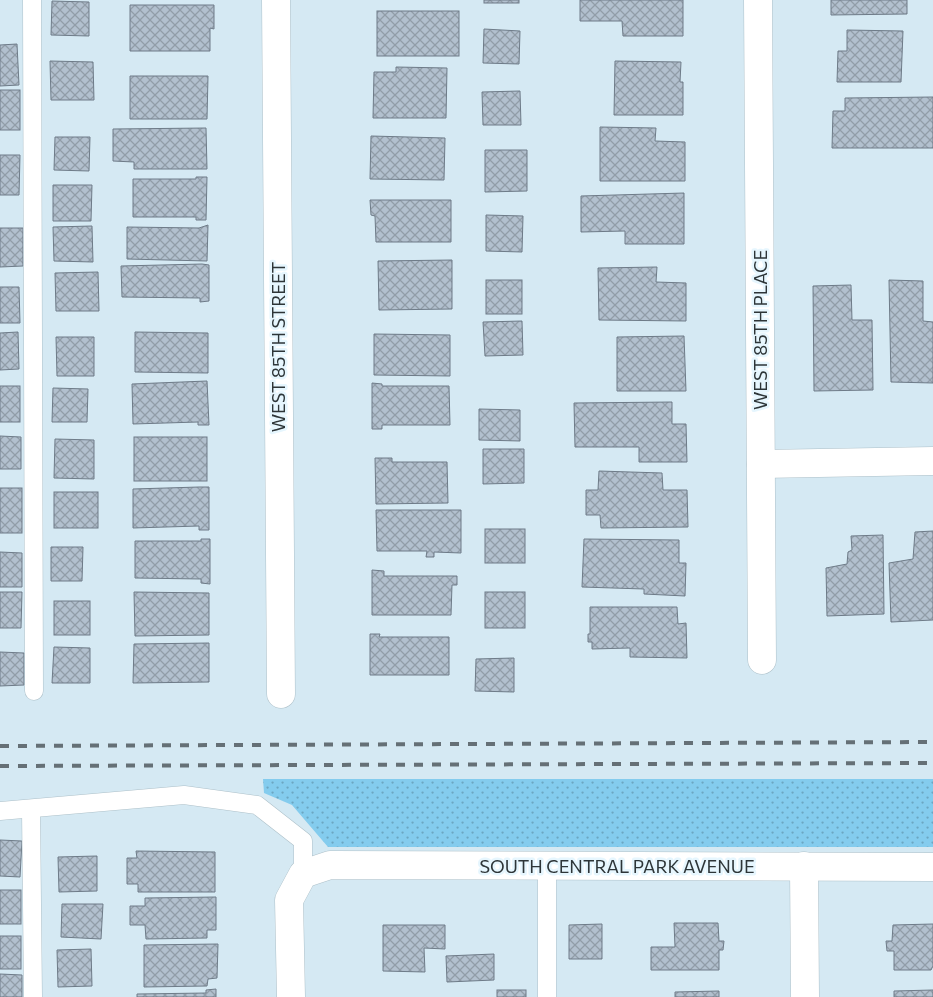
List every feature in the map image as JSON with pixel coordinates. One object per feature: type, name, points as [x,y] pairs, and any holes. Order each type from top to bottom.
[{"type":"street","name":"WEST 85TH STREET","points":[[276,0],[281,694]]},
{"type":"street","name":"WEST 85TH PLACE","points":[[758,0],[762,660]]},
{"type":"street","points":[[761,464],[933,461]]},
{"type":"street","name":"SOUTH CENTRAL PARK AVENUE","points":[[303,874],[330,865],[933,867]]},
{"type":"street","points":[[804,866],[805,997]]},
{"type":"street","points":[[290,997],[290,900],[303,874]]},
{"type":"lane","points":[[32,0],[34,691]]},
{"type":"lane","points":[[0,811],[31,810],[184,795],[257,805],[303,841],[303,874]]},
{"type":"lane","points":[[31,810],[33,997]]},
{"type":"lane","points":[[547,865],[547,997]]},
{"type":"shaded area","points":[[263,779],[933,779],[933,847],[328,847],[292,805],[264,793]]},
{"type":"building","points":[[484,0],[519,0],[519,3],[484,3]]},
{"type":"building","points":[[580,0],[683,0],[683,36],[623,36],[622,21],[580,21]]},
{"type":"building","points":[[831,0],[907,0],[907,14],[831,15]]},
{"type":"building","points":[[52,1],[89,2],[89,36],[51,35]]},
{"type":"building","points":[[130,5],[214,5],[214,29],[210,28],[210,51],[130,51]]},
{"type":"building","points":[[377,11],[459,11],[459,56],[377,56]]},
{"type":"building","points":[[484,29],[520,31],[519,64],[483,63]]},
{"type":"building","points":[[847,30],[903,31],[901,82],[837,82],[838,51],[847,51]]},
{"type":"building","points":[[17,44],[19,85],[0,86],[0,45]]},
{"type":"building","points":[[50,61],[93,62],[94,100],[51,100]]},
{"type":"building","points":[[615,61],[681,62],[680,82],[683,82],[683,115],[614,115]]},
{"type":"building","points":[[396,67],[447,68],[446,118],[373,118],[374,72],[396,72]]},
{"type":"building","points":[[130,76],[208,76],[207,119],[130,119]]},
{"type":"building","points":[[0,90],[20,90],[20,130],[0,130]]},
{"type":"building","points":[[520,91],[521,125],[483,125],[482,92]]},
{"type":"building","points":[[933,97],[933,148],[832,148],[833,111],[845,111],[845,98]]},
{"type":"building","points":[[600,127],[656,128],[655,141],[685,142],[685,181],[600,181]]},
{"type":"building","points":[[206,128],[207,169],[134,169],[134,162],[113,161],[113,129]]},
{"type":"building","points":[[371,136],[445,138],[444,180],[370,179]]},
{"type":"building","points":[[55,137],[90,137],[89,171],[54,170]]},
{"type":"building","points":[[485,150],[527,150],[527,191],[485,192]]},
{"type":"building","points":[[0,155],[20,155],[19,195],[0,195]]},
{"type":"building","points":[[196,177],[207,177],[206,220],[196,220],[196,217],[133,217],[133,179],[196,179]]},
{"type":"building","points":[[53,185],[92,185],[91,221],[53,221]]},
{"type":"building","points":[[684,193],[684,244],[625,244],[625,231],[581,232],[581,196]]},
{"type":"building","points":[[370,200],[451,200],[451,242],[376,242],[375,216],[371,215]]},
{"type":"building","points":[[486,215],[523,216],[522,252],[486,251]]},
{"type":"building","points":[[208,225],[207,261],[127,259],[127,227],[199,228]]},
{"type":"building","points":[[92,226],[93,262],[54,261],[53,227]]},
{"type":"building","points":[[0,228],[23,228],[23,266],[0,267]]},
{"type":"building","points":[[452,260],[452,309],[379,310],[378,261]]},
{"type":"building","points":[[209,265],[209,301],[200,302],[200,298],[122,297],[121,266]]},
{"type":"building","points":[[657,267],[656,282],[686,283],[686,321],[599,320],[598,268]]},
{"type":"building","points":[[98,272],[99,311],[56,311],[55,273]]},
{"type":"building","points":[[486,280],[522,280],[522,314],[486,314]]},
{"type":"building","points":[[889,280],[923,281],[923,321],[933,322],[933,383],[891,382]]},
{"type":"building","points":[[851,285],[852,320],[872,320],[873,390],[814,391],[813,286]]},
{"type":"building","points":[[0,287],[19,287],[20,323],[0,323]]},
{"type":"building","points":[[522,321],[523,355],[485,356],[483,322]]},
{"type":"building","points":[[18,332],[19,369],[0,370],[0,333]]},
{"type":"building","points":[[135,332],[208,333],[208,373],[135,372]]},
{"type":"building","points":[[374,334],[450,335],[450,376],[374,375]]},
{"type":"building","points":[[684,336],[686,391],[617,391],[617,337]]},
{"type":"building","points":[[56,337],[94,337],[94,376],[57,376]]},
{"type":"building","points":[[207,381],[209,425],[198,425],[198,422],[133,424],[132,384]]},
{"type":"building","points":[[372,383],[382,384],[382,386],[449,386],[450,425],[382,425],[382,429],[372,429]]},
{"type":"building","points":[[0,386],[20,386],[20,422],[0,422]]},
{"type":"building","points":[[53,388],[88,389],[87,422],[52,422]]},
{"type":"building","points":[[672,402],[672,424],[686,424],[687,462],[639,462],[639,447],[575,447],[574,403]]},
{"type":"building","points":[[479,409],[520,410],[520,441],[479,440]]},
{"type":"building","points":[[0,436],[21,437],[21,469],[0,469]]},
{"type":"building","points":[[134,437],[207,437],[207,481],[134,481]]},
{"type":"building","points":[[55,439],[94,440],[94,479],[54,478]]},
{"type":"building","points":[[483,449],[524,449],[524,483],[483,484]]},
{"type":"building","points":[[375,458],[392,458],[392,462],[447,462],[448,503],[376,504]]},
{"type":"building","points":[[599,471],[662,473],[663,490],[687,490],[688,527],[601,528],[600,515],[586,515],[586,490],[598,490]]},
{"type":"building","points":[[209,487],[209,530],[199,530],[199,526],[133,528],[133,489]]},
{"type":"building","points":[[0,488],[22,488],[22,533],[0,533]]},
{"type":"building","points":[[54,492],[98,492],[98,528],[54,528]]},
{"type":"building","points":[[376,510],[461,510],[461,553],[434,552],[434,557],[426,557],[427,551],[377,551]]},
{"type":"building","points":[[485,529],[525,529],[525,563],[485,563]]},
{"type":"building","points":[[933,531],[933,620],[891,622],[889,563],[913,559],[915,532]]},
{"type":"building","points":[[883,535],[884,614],[827,616],[826,568],[847,564],[848,552],[852,550],[851,536]]},
{"type":"building","points":[[201,539],[210,539],[210,584],[201,583],[201,579],[135,578],[135,541],[201,541]]},
{"type":"building","points":[[584,539],[679,540],[679,563],[686,563],[685,596],[644,594],[644,589],[582,587]]},
{"type":"building","points":[[51,547],[83,547],[82,581],[51,581]]},
{"type":"building","points":[[0,552],[22,553],[22,587],[0,587]]},
{"type":"building","points":[[372,570],[384,571],[384,576],[457,576],[457,585],[452,585],[451,615],[372,615]]},
{"type":"building","points":[[0,592],[22,592],[21,628],[0,628]]},
{"type":"building","points":[[134,592],[209,593],[209,635],[135,636]]},
{"type":"building","points":[[485,592],[525,592],[525,628],[485,628]]},
{"type":"building","points":[[54,601],[90,601],[90,635],[54,635]]},
{"type":"building","points":[[590,607],[677,607],[678,624],[686,623],[687,658],[630,657],[630,648],[592,649],[592,642],[588,642],[588,634],[590,634]]},
{"type":"building","points":[[370,634],[380,634],[379,637],[449,637],[449,675],[370,675]]},
{"type":"building","points":[[209,643],[209,682],[133,683],[134,644]]},
{"type":"building","points":[[54,647],[90,648],[90,683],[52,683]]},
{"type":"building","points":[[0,652],[24,653],[24,685],[0,686]]},
{"type":"building","points":[[514,658],[514,692],[475,691],[476,659]]},
{"type":"building","points":[[0,840],[22,841],[20,877],[0,876]]},
{"type":"building","points":[[136,851],[215,852],[215,892],[138,892],[138,884],[127,884],[127,858],[137,858]]},
{"type":"building","points":[[97,856],[97,891],[59,892],[58,857]]},
{"type":"building","points":[[0,890],[21,890],[21,924],[0,924]]},
{"type":"building","points":[[216,897],[216,930],[207,930],[207,938],[146,939],[145,925],[130,925],[130,906],[145,906],[145,898]]},
{"type":"building","points":[[62,904],[103,904],[101,939],[61,937]]},
{"type":"building","points":[[674,923],[718,923],[719,941],[724,941],[723,950],[719,950],[719,970],[651,970],[651,947],[675,947]]},
{"type":"building","points":[[602,924],[602,959],[569,959],[569,925]]},
{"type":"building","points":[[933,924],[933,966],[931,970],[894,970],[894,951],[887,951],[886,941],[892,941],[893,925]]},
{"type":"building","points":[[383,925],[445,925],[445,949],[424,948],[425,972],[383,971]]},
{"type":"building","points":[[0,936],[21,936],[21,969],[0,969]]},
{"type":"building","points":[[218,944],[217,978],[208,979],[207,986],[144,987],[144,945]]},
{"type":"building","points":[[91,949],[92,986],[58,987],[57,950]]},
{"type":"building","points":[[494,954],[494,980],[447,982],[446,956]]},
{"type":"building","points":[[0,974],[22,975],[22,997],[0,997]]},
{"type":"building","points":[[216,989],[216,997],[137,997],[137,994],[206,993],[206,990]]},
{"type":"building","points":[[497,990],[526,990],[526,997],[497,997]]},
{"type":"building","points":[[933,990],[933,997],[894,997],[894,991]]},
{"type":"building","points":[[719,991],[719,997],[675,997],[675,992]]},
{"type":"railway","points":[[0,746],[933,742]]},
{"type":"railway","points":[[0,766],[933,763]]}]
